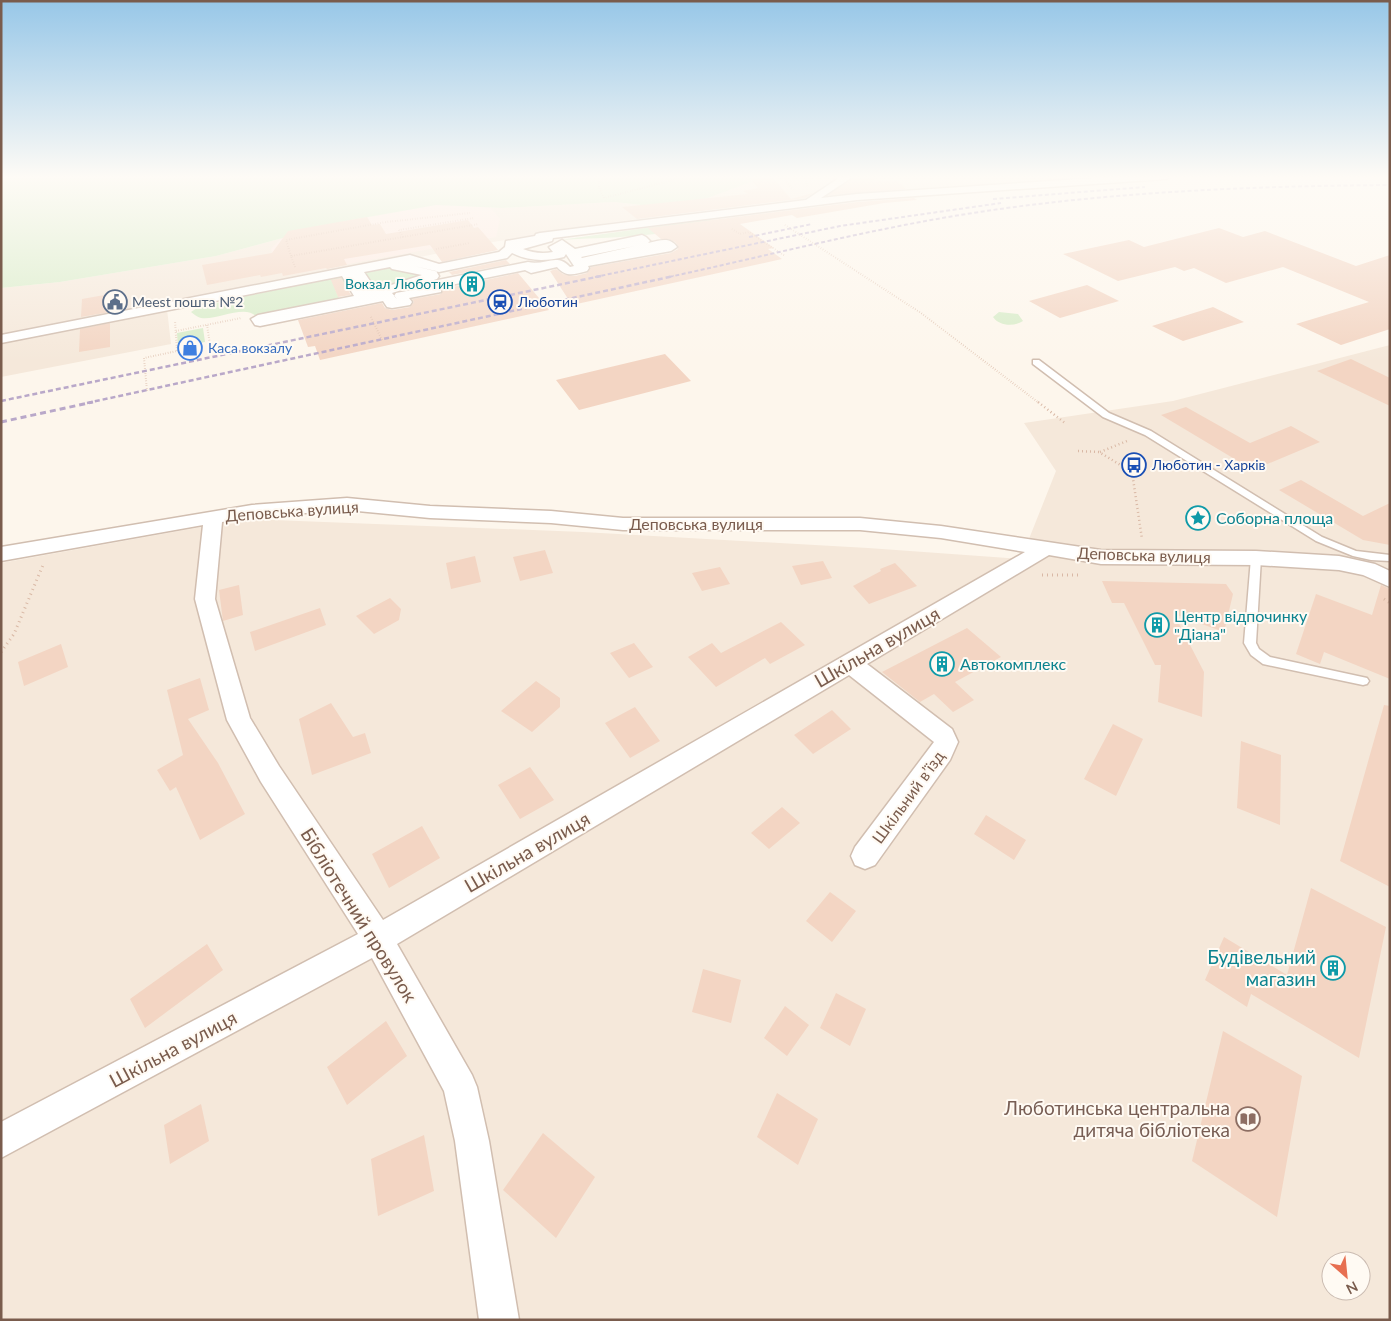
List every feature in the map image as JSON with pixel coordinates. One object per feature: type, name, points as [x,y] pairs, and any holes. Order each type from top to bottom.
[{"type":"street","points":[[499,242],[528,238]]},
{"type":"street","points":[[547,238],[523,244],[514,249],[535,258],[543,258],[560,254],[555,247],[562,244],[572,254],[644,241],[572,255],[579,262],[668,243],[672,247],[579,264],[583,268],[567,271],[560,264],[531,269],[528,266],[433,285],[436,289],[401,296],[405,302],[392,304],[387,296],[260,322],[259,320],[362,298],[348,275],[359,273],[372,294],[379,293],[433,276],[432,274],[396,266],[416,262],[440,268],[503,256],[511,248],[510,244],[547,238]]},
{"type":"street","points":[[1,339],[438,254]]},
{"type":"street","name":"Деповська вулиця","points":[[1,554],[252,511],[347,504],[430,512],[551,517],[623,524],[860,524],[941,532],[1101,557],[1256,558],[1356,566],[1368,569],[1390,580]]},
{"type":"street","name":"Бібліотечний провулок","points":[[213,518],[205,599],[230,697],[239,720],[270,774],[378,939],[460,1086],[472,1141],[499,1320]]},
{"type":"street","name":"Шкільна вулиця","points":[[1,1141],[378,939],[1045,549]]},
{"type":"street","name":"Шкільний в’їзд","points":[[850,663],[943,736],[946,742],[941,753],[864,856]]},
{"type":"lane","points":[[1036,362],[1106,415],[1148,433],[1319,539],[1343,551],[1365,557],[1390,558]]},
{"type":"lane","points":[[1256,558],[1250,643],[1255,652],[1267,661],[1363,681]]},
{"type":"path","points":[[297,238],[286,240],[300,280]]},
{"type":"path","points":[[291,256],[399,238]]},
{"type":"path","points":[[757,238],[785,256]]},
{"type":"path","points":[[805,238],[922,313],[1066,423]]},
{"type":"path","points":[[147,391],[144,358],[177,351],[173,305]]},
{"type":"path","points":[[176,330],[248,317],[259,320]]},
{"type":"path","points":[[372,317],[382,340]]},
{"type":"path","points":[[207,325],[210,345]]},
{"type":"path","points":[[1078,451],[1099,452],[1148,433]]},
{"type":"path","points":[[1099,452],[1132,472],[1145,557]]},
{"type":"path","points":[[1,652],[14,634],[52,545]]},
{"type":"shaded area","points":[[282,238],[492,238],[283,276],[271,249]]},
{"type":"shaded area","points":[[284,238],[519,238],[167,309],[171,344],[1,377],[1,288],[60,282],[216,256]]},
{"type":"shaded area","points":[[1390,345],[1390,1320],[1,1320],[1,563],[246,519],[583,532],[868,548],[1021,559],[1056,471],[1024,423],[1173,401]]},
{"type":"green space","points":[[1,238],[284,238],[216,256],[60,282],[1,288]]},
{"type":"green space","points":[[577,238],[605,238],[560,240]]},
{"type":"green space","points":[[397,266],[432,274],[372,294],[359,273]]},
{"type":"green space","points":[[348,275],[356,285],[335,289],[341,303],[258,319],[253,314],[247,312],[200,318],[191,312],[197,308],[232,299]]},
{"type":"green space","points":[[999,312],[1018,314],[1023,321],[1015,324],[1003,324],[993,317]]},
{"type":"green space","points":[[203,328],[205,342],[178,347],[177,333]]},
{"type":"building","points":[[283,238],[487,238],[498,250],[442,262],[430,245],[344,259],[347,265],[327,269],[283,276],[282,273],[261,277],[260,275],[207,285],[202,265],[272,253]]},
{"type":"building","points":[[659,238],[759,238],[774,248],[768,249],[782,259],[572,305],[550,271],[556,269],[563,274],[575,276],[587,273],[591,267],[671,253],[678,249],[675,242]]},
{"type":"building","points":[[1181,238],[1282,238],[1356,266],[1390,255],[1390,329],[1341,345],[1296,324],[1369,302],[1283,267],[1226,283],[1194,268],[1184,271],[1175,267],[1118,281],[1063,254],[1129,240],[1144,247]]},
{"type":"building","points":[[506,260],[510,264],[452,275],[449,272]]},
{"type":"building","points":[[518,273],[549,310],[320,360],[315,346],[308,347],[298,320],[382,303],[385,308],[392,310],[410,307],[414,302],[412,299],[441,294],[443,289]]},
{"type":"building","points":[[341,278],[351,295],[338,297],[331,280]]},
{"type":"building","points":[[1087,285],[1119,301],[1060,318],[1029,301]]},
{"type":"building","points":[[110,294],[110,312],[81,317],[82,299]]},
{"type":"building","points":[[1213,307],[1244,322],[1183,341],[1152,326]]},
{"type":"building","points":[[110,323],[110,347],[79,352],[80,329]]},
{"type":"building","points":[[665,354],[691,381],[579,410],[556,380]]},
{"type":"building","points":[[1351,359],[1390,378],[1390,406],[1317,371]]},
{"type":"building","points":[[1186,407],[1250,443],[1291,426],[1320,442],[1253,470],[1161,415]]},
{"type":"building","points":[[1301,480],[1363,516],[1390,503],[1390,545],[1363,540],[1279,490]]},
{"type":"building","points":[[545,550],[553,573],[520,581],[513,557]]},
{"type":"building","points":[[475,556],[481,582],[451,589],[446,563]]},
{"type":"building","points":[[823,561],[832,578],[801,585],[792,566]]},
{"type":"building","points":[[895,563],[917,586],[869,604],[853,586],[881,571],[880,569]]},
{"type":"building","points":[[720,567],[730,584],[702,591],[692,573]]},
{"type":"building","points":[[1102,581],[1226,584],[1233,594],[1224,632],[1174,614],[1204,672],[1202,717],[1158,702],[1161,665],[1155,665],[1124,603],[1112,603]]},
{"type":"building","points":[[239,585],[243,615],[223,621],[219,590]]},
{"type":"building","points":[[1381,585],[1390,589],[1390,679],[1324,652],[1320,664],[1296,654],[1316,594],[1372,615]]},
{"type":"building","points":[[390,598],[401,609],[399,620],[374,634],[356,616]]},
{"type":"building","points":[[320,608],[326,625],[255,651],[250,632]]},
{"type":"building","points":[[781,622],[805,645],[770,664],[765,658],[716,687],[688,657],[712,643],[721,653]]},
{"type":"building","name":"Автокомплекс","points":[[967,628],[1001,657],[955,682],[974,700],[953,712],[934,694],[920,702],[882,672]]},
{"type":"building","points":[[634,643],[653,667],[629,678],[610,653]]},
{"type":"building","points":[[61,644],[68,667],[24,686],[18,662]]},
{"type":"building","points":[[200,678],[209,710],[188,719],[218,763],[245,814],[200,840],[176,787],[170,791],[157,770],[183,755],[167,690]]},
{"type":"building","points":[[536,681],[560,698],[560,707],[532,732],[501,711]]},
{"type":"building","points":[[331,703],[353,737],[365,733],[371,753],[312,775],[299,719]]},
{"type":"building","points":[[1384,705],[1390,706],[1390,887],[1340,861]]},
{"type":"building","points":[[635,707],[660,741],[630,758],[605,723]]},
{"type":"building","points":[[832,710],[851,729],[813,754],[794,735]]},
{"type":"building","points":[[1113,724],[1143,739],[1116,796],[1084,779]]},
{"type":"building","points":[[1241,741],[1281,755],[1280,825],[1237,808]]},
{"type":"building","points":[[530,767],[554,800],[520,819],[498,785]]},
{"type":"building","points":[[782,807],[800,823],[769,849],[751,833]]},
{"type":"building","points":[[986,815],[1026,840],[1014,860],[974,834]]},
{"type":"building","points":[[422,826],[440,858],[389,888],[372,854]]},
{"type":"building","name":"Будівельний магазин","points":[[1311,888],[1386,927],[1359,1058],[1251,994],[1247,1007],[1205,980],[1224,937],[1287,975]]},
{"type":"building","points":[[830,892],[856,911],[832,942],[806,921]]},
{"type":"building","points":[[207,944],[223,970],[145,1028],[130,999]]},
{"type":"building","points":[[703,969],[741,980],[731,1023],[692,1012]]},
{"type":"building","points":[[836,993],[866,1009],[850,1046],[820,1028]]},
{"type":"building","points":[[785,1006],[809,1025],[787,1056],[764,1038]]},
{"type":"building","points":[[386,1021],[407,1056],[347,1105],[327,1067]]},
{"type":"building","name":"Люботинська центральна дитяча бібліотека","points":[[1223,1031],[1302,1076],[1277,1217],[1192,1161]]},
{"type":"building","points":[[777,1093],[818,1119],[798,1165],[757,1137]]},
{"type":"building","points":[[201,1104],[209,1141],[170,1164],[164,1125]]},
{"type":"building","points":[[543,1133],[595,1177],[556,1238],[503,1190]]},
{"type":"building","points":[[424,1135],[434,1191],[378,1216],[371,1159]]},
{"type":"railway","points":[[595,277],[784,238]]},
{"type":"railway","points":[[669,277],[843,238]]},
{"type":"railway","points":[[1,401],[601,276]]},
{"type":"railway","points":[[87,403],[674,276]]},
{"type":"railway","points":[[1,422],[93,402]]},
{"type":"place","name":"Вокзал Люботин","points":[[472,284]]},
{"type":"place","name":"Meest пошта №2","points":[[115,302]]},
{"type":"place","name":"Люботин","points":[[500,302]]},
{"type":"place","name":"Каса вокзалу","points":[[190,348]]},
{"type":"place","name":"Люботин - Харків","points":[[1134,465]]},
{"type":"place","name":"Соборна площа","points":[[1198,518]]},
{"type":"place","name":"Центр відпочинку \"Діана\"","points":[[1157,625]]},
{"type":"place","name":"Автокомплекс","points":[[942,664]]},
{"type":"place","name":"Будівельний магазин","points":[[1333,968]]},
{"type":"place","name":"Люботинська центральна дитяча бібліотека","points":[[1248,1119]]}]
